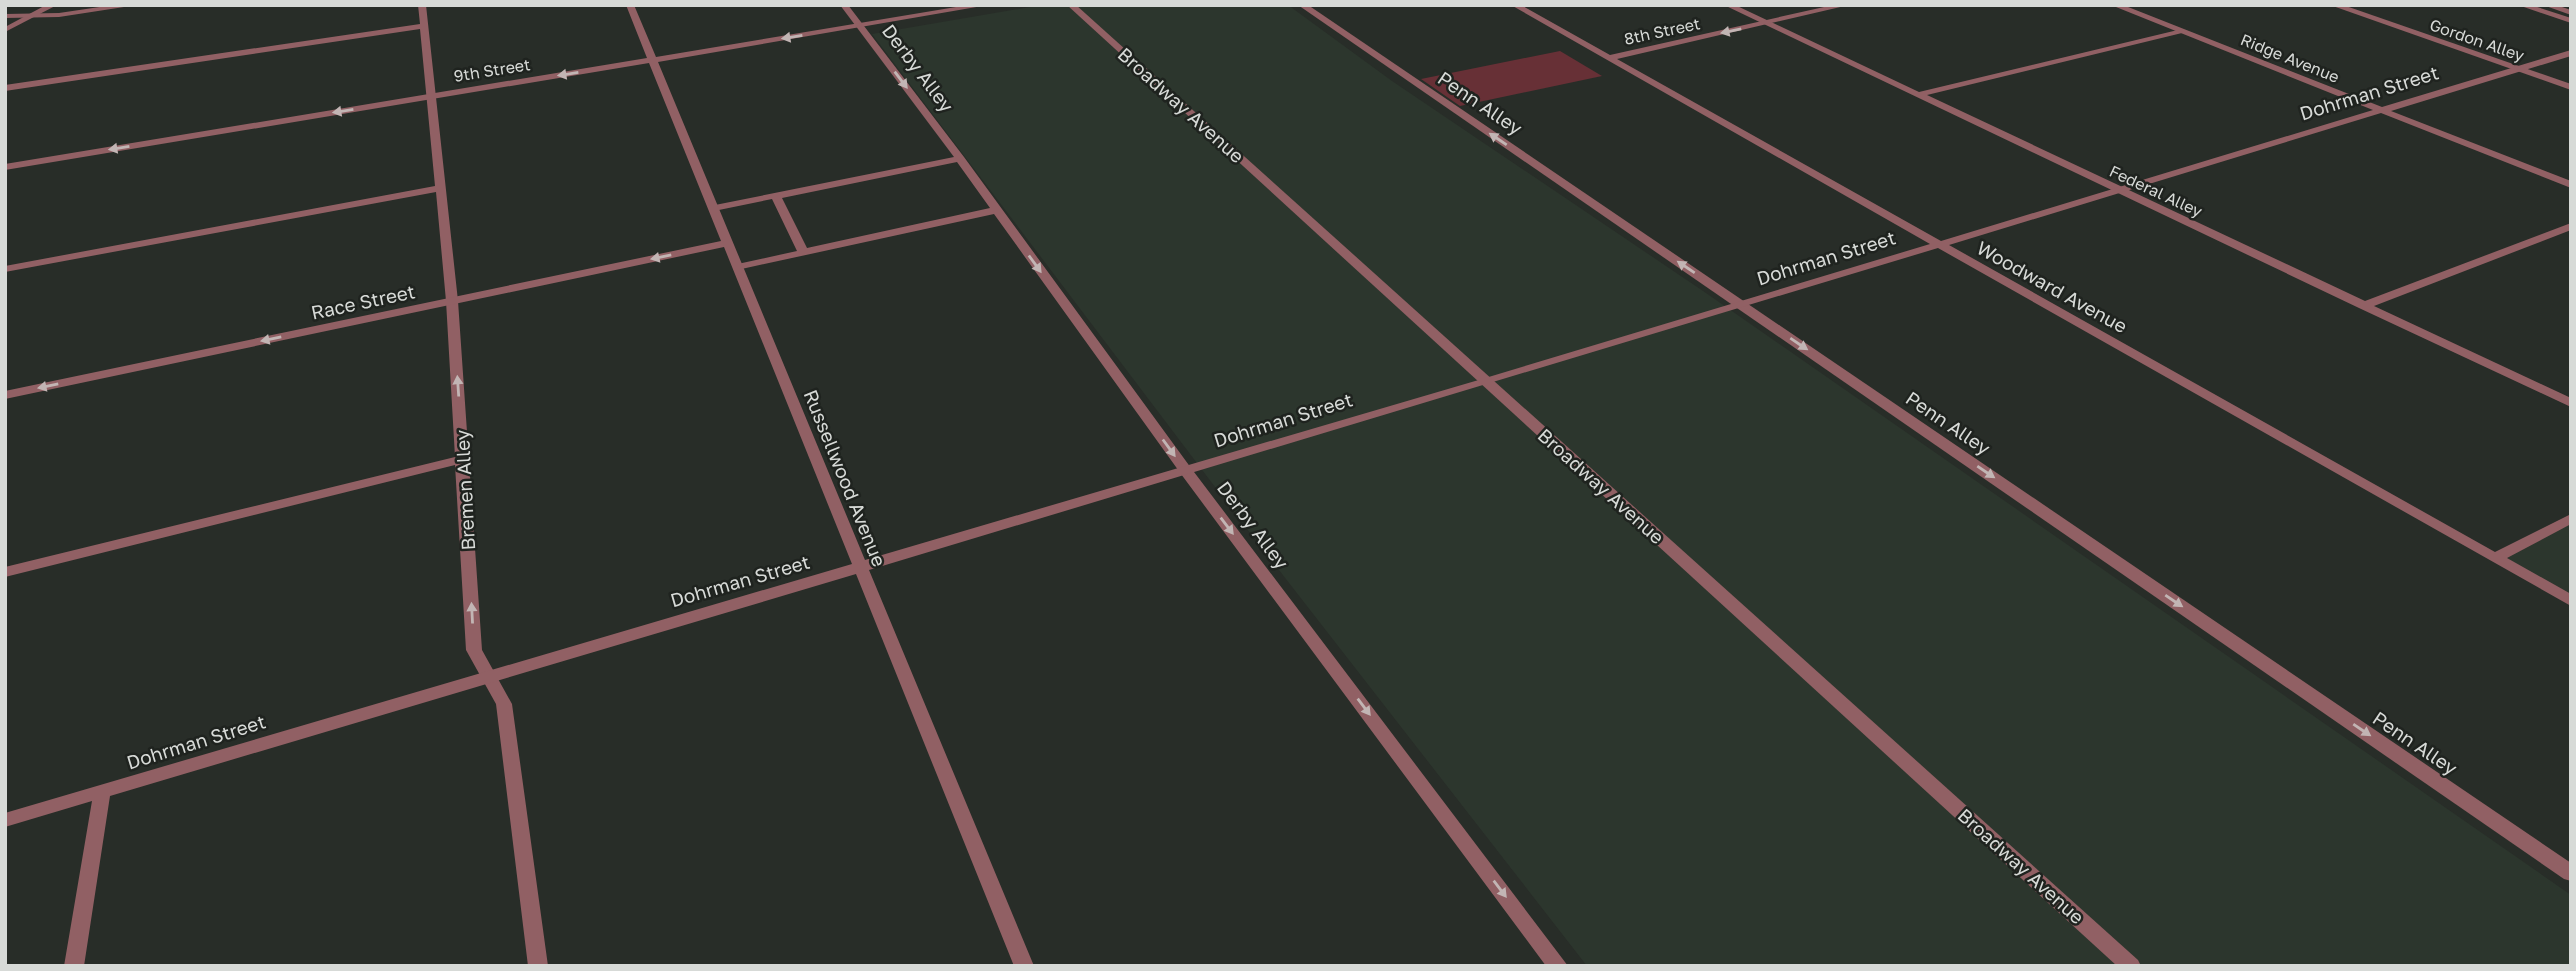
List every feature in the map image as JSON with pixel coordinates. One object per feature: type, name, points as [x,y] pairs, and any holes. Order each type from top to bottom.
[{"type":"street","points":[[5,30],[52,5]]},
{"type":"street","points":[[5,16],[31,16],[133,5]]},
{"type":"street","name":"Bremen Alley","points":[[422,5],[452,301],[474,650],[504,704],[538,966]]},
{"type":"street","name":"Russellwood Avenue","points":[[630,5],[1024,966]]},
{"type":"street","name":"Derby Alley","points":[[844,5],[960,159],[1186,471],[1558,966]]},
{"type":"street","name":"9th Street","points":[[5,167],[984,5]]},
{"type":"street","name":"Broadway Avenue","points":[[1071,5],[2130,966]]},
{"type":"street","name":"Penn Alley","points":[[1302,5],[2571,873]]},
{"type":"street","name":"Woodward Avenue","points":[[1515,5],[2571,601]]},
{"type":"street","name":"Federal Alley","points":[[1728,5],[2571,403]]},
{"type":"street","name":"8th Street","points":[[1608,58],[1845,5]]},
{"type":"street","name":"Ridge Avenue","points":[[2115,5],[2571,185]]},
{"type":"street","name":"Gordon Alley","points":[[2334,5],[2571,87]]},
{"type":"street","points":[[2522,5],[2571,20]]},
{"type":"street","points":[[2547,5],[2571,13]]},
{"type":"street","points":[[5,88],[424,26]]},
{"type":"street","points":[[1917,95],[2179,31]]},
{"type":"street","name":"Dohrman Street","points":[[5,820],[1486,382],[2571,53]]},
{"type":"street","points":[[713,208],[960,159]]},
{"type":"street","points":[[5,269],[440,188]]},
{"type":"street","points":[[776,196],[803,253]]},
{"type":"street","points":[[737,267],[996,210]]},
{"type":"street","points":[[2363,306],[2571,226]]},
{"type":"street","name":"Race Street","points":[[5,395],[728,243]]},
{"type":"street","points":[[5,572],[463,458]]},
{"type":"street","points":[[2495,558],[2571,518]]},
{"type":"street","points":[[74,966],[102,792]]},
{"type":"shaded area","points":[[1042,5],[1288,5],[1392,81],[1706,293],[2571,895],[2571,966],[1587,966],[1237,516],[872,34]]},
{"type":"shaded area","points":[[1560,51],[1602,76],[1460,106],[1421,79]]},
{"type":"shaded area","points":[[2571,518],[2571,601],[2495,558]]}]
